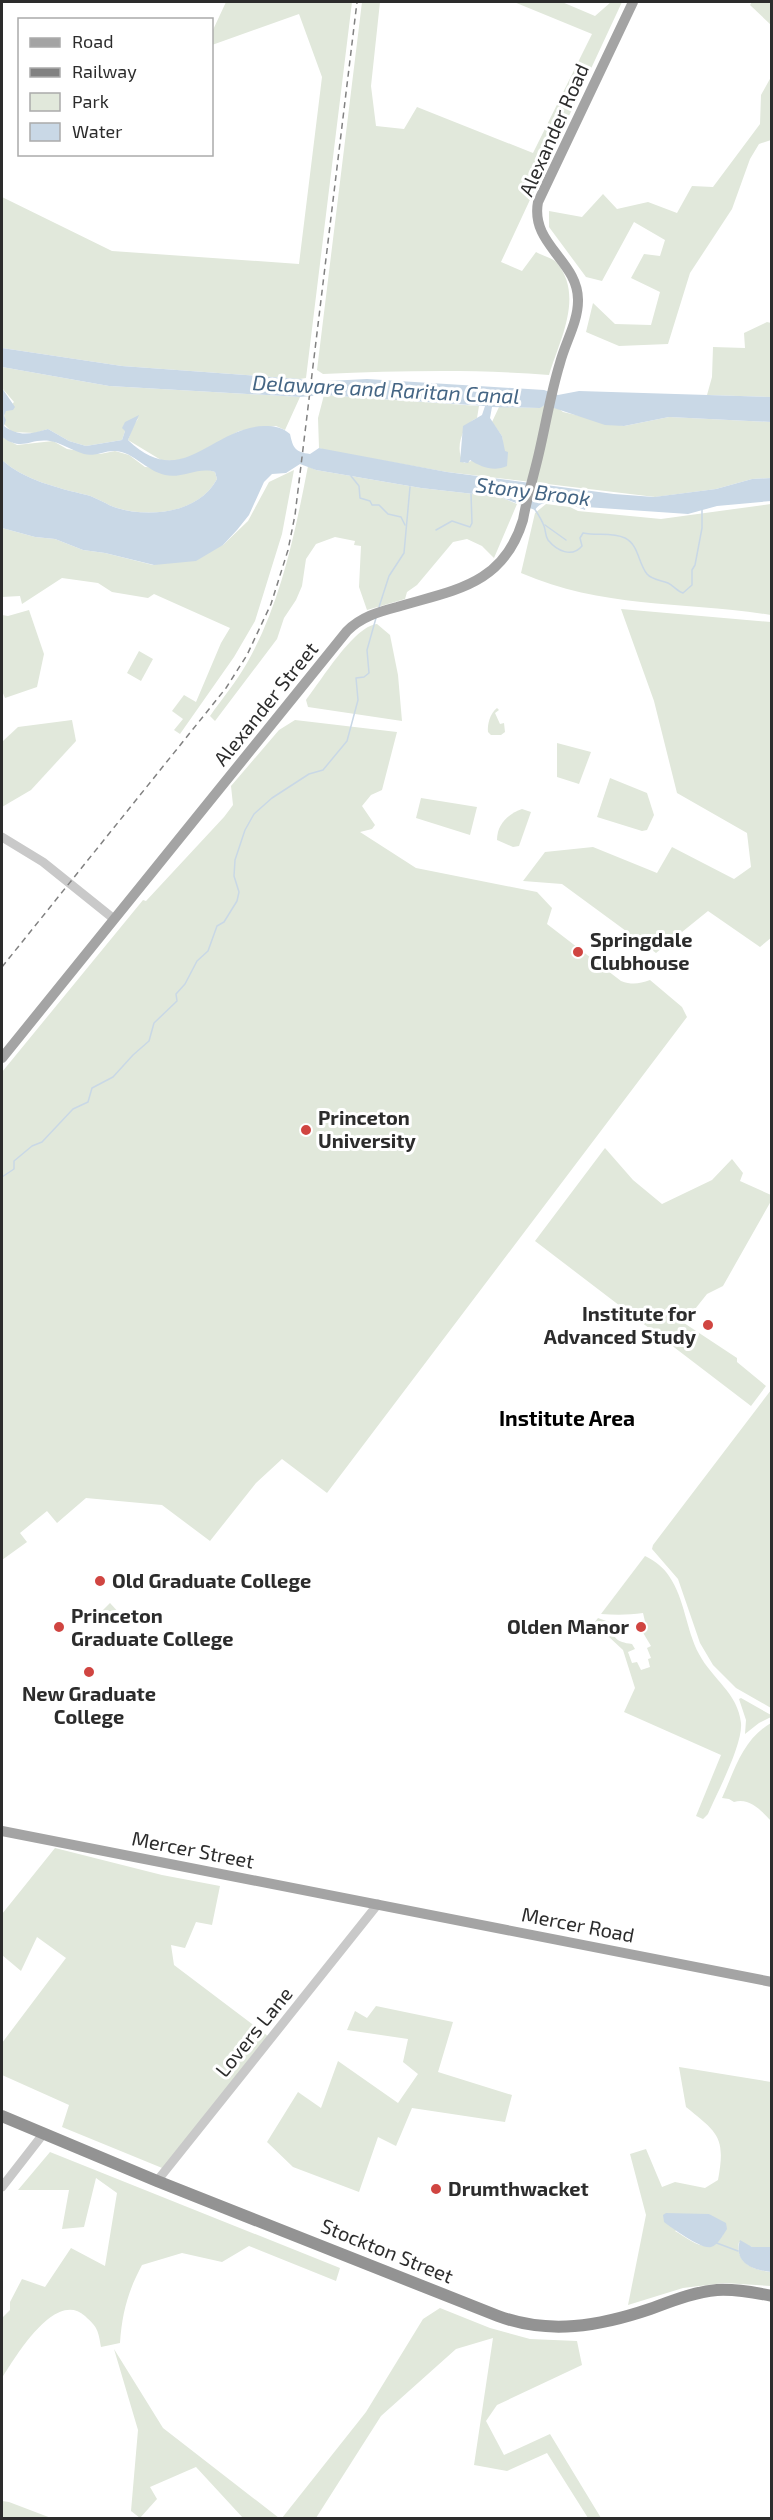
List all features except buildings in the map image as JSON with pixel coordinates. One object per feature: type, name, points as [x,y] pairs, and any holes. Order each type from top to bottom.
[{"type":"highway","name":"Stockton Street","points":[[2,2116],[157,2181],[498,2316],[527,2325],[554,2328],[603,2323],[692,2295],[716,2290],[742,2291],[771,2296]]},
{"type":"main road","name":"Alexander Road","points":[[549,408],[552,391],[577,311],[578,297],[570,271],[543,238],[537,218],[538,202],[633,2]]},
{"type":"main road","name":"Alexander Street","points":[[2,1058],[344,635],[367,617],[388,609],[454,592],[488,573],[514,541],[524,515],[549,408]]},
{"type":"main road","name":"Mercer Street","points":[[2,1831],[378,1904]]},
{"type":"main road","name":"Mercer Road","points":[[378,1904],[771,1982]]},
{"type":"street","points":[[2,837],[55,872],[114,919]]},
{"type":"street","points":[[2,843],[18,848]]},
{"type":"street","name":"Lovers Lane","points":[[157,2181],[378,1904]]},
{"type":"street","points":[[2,2187],[44,2133]]},
{"type":"green space","points":[[226,2],[352,2],[306,378],[122,366],[2,348],[2,197],[112,251],[299,264],[322,77],[299,14],[213,45],[213,30]]},
{"type":"green space","points":[[362,2],[380,2],[371,86],[376,126],[404,129],[417,107],[533,153],[592,34],[514,2],[562,2],[595,16],[611,2],[622,2],[501,262],[522,271],[536,252],[555,261],[565,276],[569,289],[567,318],[549,375],[436,371],[323,374],[317,370]]},
{"type":"green space","points":[[752,2],[771,2],[771,25],[750,5]]},
{"type":"green space","points":[[771,77],[771,140],[759,144],[750,159],[732,209],[690,273],[668,344],[619,346],[586,332],[593,303],[615,324],[651,325],[660,292],[631,278],[644,254],[660,256],[665,240],[634,222],[602,281],[586,277],[549,227],[549,211],[582,217],[603,194],[617,209],[648,202],[677,213],[692,186],[713,187],[760,124],[761,95]]},
{"type":"green space","points":[[767,322],[771,323],[771,397],[707,395],[712,377],[713,347],[745,348],[744,333]]},
{"type":"green space","points":[[2,367],[109,386],[300,397],[285,430],[276,426],[239,431],[192,457],[173,461],[161,460],[128,440],[139,418],[125,431],[122,440],[86,446],[69,441],[48,429],[35,433],[12,432],[3,423],[5,411],[14,402],[2,388]]},
{"type":"green space","points":[[324,395],[479,406],[477,418],[467,426],[461,438],[460,451],[464,463],[504,452],[502,436],[492,422],[499,407],[539,408],[545,405],[558,408],[563,412],[624,426],[669,417],[771,422],[771,478],[752,479],[716,489],[655,497],[447,472],[329,451],[319,448],[318,418]]},
{"type":"green space","points":[[2,437],[17,445],[53,441],[67,449],[100,454],[115,451],[129,455],[145,467],[209,470],[215,472],[217,479],[199,499],[186,506],[159,512],[130,511],[20,473],[2,460]]},
{"type":"green space","points":[[308,466],[316,470],[421,488],[500,497],[517,504],[494,558],[482,546],[467,539],[453,542],[417,585],[407,592],[405,599],[367,610],[359,587],[361,546],[354,545],[355,541],[335,537],[316,544],[306,559],[302,586],[284,618],[277,639],[215,721],[210,716],[247,663],[278,592],[292,542]]},
{"type":"green space","points":[[294,470],[282,534],[255,621],[234,657],[180,734],[174,730],[183,719],[172,711],[184,695],[196,702],[221,643],[230,628],[154,594],[148,598],[112,592],[98,583],[62,578],[22,604],[20,596],[2,597],[2,528],[35,537],[55,539],[83,550],[153,565],[223,545],[248,521],[269,482]]},
{"type":"green space","points":[[546,504],[570,507],[578,511],[661,519],[771,504],[771,615],[644,602],[583,593],[552,585],[521,573],[535,513]]},
{"type":"green space","points":[[621,609],[771,622],[772,937],[760,947],[708,911],[656,953],[562,884],[523,881],[545,852],[593,847],[657,873],[672,847],[734,879],[751,867],[747,833],[677,793],[654,701]]},
{"type":"green space","points":[[29,610],[44,654],[37,687],[5,698],[2,691],[2,615],[8,616]]},
{"type":"green space","points":[[377,624],[390,635],[398,675],[402,721],[308,707],[306,700],[338,656],[358,634]]},
{"type":"green space","points":[[139,651],[153,659],[141,681],[127,673]]},
{"type":"green space","points":[[497,708],[499,710],[495,713],[500,724],[504,723],[505,732],[501,735],[491,735],[488,732],[489,723]]},
{"type":"green space","points":[[72,720],[76,741],[31,790],[2,807],[2,742],[18,727]]},
{"type":"green space","points":[[295,720],[397,732],[382,790],[371,795],[362,806],[375,825],[372,829],[360,832],[416,868],[537,892],[552,908],[547,924],[621,981],[636,984],[650,980],[682,1007],[687,1017],[327,1493],[282,1459],[256,1483],[210,1541],[162,1505],[86,1498],[57,1523],[47,1511],[20,1533],[27,1542],[2,1560],[2,1072],[143,900],[146,901],[224,817],[233,805],[231,786],[279,730]]},
{"type":"green space","points":[[557,743],[591,752],[579,784],[557,777]]},
{"type":"green space","points":[[610,778],[647,793],[654,815],[647,830],[642,831],[597,817]]},
{"type":"green space","points":[[421,798],[477,807],[470,835],[416,818]]},
{"type":"green space","points":[[522,809],[531,812],[519,846],[513,847],[497,840],[497,834],[504,820]]},
{"type":"green space","points":[[605,1148],[633,1180],[662,1204],[712,1180],[732,1159],[743,1173],[740,1181],[771,1195],[771,1201],[723,1286],[707,1294],[684,1323],[737,1358],[737,1362],[766,1386],[751,1406],[535,1241]]},
{"type":"green space","points":[[771,1390],[771,1708],[736,1688],[713,1665],[700,1643],[678,1579],[652,1549]]},
{"type":"green space","points":[[645,1556],[658,1564],[669,1576],[679,1595],[699,1654],[730,1695],[739,1712],[741,1732],[734,1755],[708,1814],[703,1819],[696,1816],[721,1755],[624,1712],[635,1688],[623,1650],[594,1623],[598,1618],[609,1622],[616,1638],[632,1644],[635,1649],[628,1652],[632,1663],[637,1662],[641,1670],[650,1667],[648,1659],[651,1658],[647,1648],[651,1646],[642,1631],[647,1630],[643,1613],[601,1614]]},
{"type":"green space","points":[[110,1603],[121,1615],[109,1625],[99,1614]]},
{"type":"green space","points":[[739,1699],[771,1715],[745,1734],[746,1720]]},
{"type":"green space","points":[[771,1723],[771,1821],[750,1803],[734,1802],[722,1798],[747,1746],[753,1737]]},
{"type":"green space","points":[[55,1848],[162,1875],[220,1886],[212,1925],[196,1922],[185,1948],[171,1945],[174,1965],[273,2040],[167,2170],[62,2127],[69,2105],[2,2075],[2,2043],[66,1958],[37,1937],[21,1971],[2,1955],[2,1914]]},
{"type":"green space","points":[[376,2006],[453,2022],[438,2072],[512,2095],[505,2122],[412,2108],[396,2146],[378,2137],[359,2192],[293,2167],[267,2142],[298,2092],[321,2108],[338,2061],[398,2103],[418,2074],[403,2062],[408,2039],[347,2030],[355,2011],[367,2018]]},
{"type":"green space","points":[[679,2067],[771,2082],[771,2247],[752,2247],[739,2242],[739,2249],[740,2255],[747,2264],[771,2272],[771,2286],[724,2283],[683,2288],[628,2305],[646,2215],[630,2154],[646,2149],[662,2187],[675,2182],[705,2188],[718,2180],[721,2154],[717,2137],[706,2123],[686,2107]],"holes":[[[709,2214],[723,2235],[711,2245],[706,2246],[694,2243],[675,2231],[702,2215]]]},
{"type":"green space","points":[[50,2152],[340,2268],[336,2281],[249,2246],[222,2262],[182,2253],[142,2265],[127,2302],[120,2343],[101,2347],[97,2330],[85,2316],[73,2310],[61,2311],[37,2329],[2,2378],[2,2318],[10,2310],[10,2302],[22,2279],[45,2287],[71,2248],[105,2266],[117,2193],[96,2178],[84,2227],[62,2229],[69,2190],[18,2190]]},
{"type":"green space","points":[[440,2308],[490,2328],[530,2339],[577,2341],[582,2365],[497,2405],[486,2421],[504,2455],[550,2434],[601,2518],[588,2518],[547,2453],[507,2471],[474,2465],[493,2338],[456,2349],[381,2416],[316,2518],[282,2518],[366,2412],[423,2319]]},
{"type":"green space","points":[[114,2349],[163,2428],[279,2518],[243,2518],[196,2467],[150,2487],[157,2499],[140,2518],[131,2511],[138,2430]]},
{"type":"green space","points":[[2,2501],[9,2502],[51,2518],[2,2518]]},
{"type":"water","name":"Delaware and Raritan Canal","points":[[2,348],[122,366],[300,379],[320,385],[328,381],[367,379],[544,390],[558,395],[579,391],[771,397],[771,422],[669,417],[624,426],[605,425],[545,405],[540,408],[492,407],[490,418],[502,436],[505,451],[508,452],[507,466],[492,469],[470,460],[468,463],[460,462],[463,426],[482,415],[485,406],[324,395],[300,397],[109,386],[2,367]]},
{"type":"water","name":"Stony Brook","points":[[2,388],[15,407],[13,410],[6,411],[4,426],[15,432],[30,433],[48,429],[69,441],[86,446],[122,440],[125,431],[122,428],[125,422],[139,415],[128,440],[147,454],[164,460],[181,459],[245,429],[272,426],[281,428],[290,434],[292,443],[298,450],[310,454],[319,448],[447,472],[614,494],[654,497],[716,489],[752,479],[771,478],[771,501],[717,506],[688,514],[586,507],[585,510],[558,502],[539,505],[535,510],[500,497],[421,488],[316,470],[300,464],[286,473],[272,474],[264,482],[249,515],[223,545],[196,561],[154,565],[83,550],[55,539],[35,537],[2,528],[2,460],[20,473],[42,482],[91,496],[117,508],[144,512],[173,510],[186,506],[209,490],[217,479],[215,472],[203,470],[171,476],[158,473],[122,452],[112,451],[88,455],[50,441],[15,444],[2,437]]},
{"type":"water","points":[[666,2213],[709,2214],[726,2223],[727,2229],[716,2244],[707,2247],[687,2238],[664,2222],[663,2215]]},
{"type":"water","points":[[740,2240],[752,2247],[771,2247],[771,2272],[751,2267],[742,2260],[739,2254]]},
{"type":"waterway","points":[[351,476],[359,486],[360,498],[370,501],[372,505],[379,505],[388,514],[401,517],[405,525]]},
{"type":"waterway","points":[[379,607],[389,576],[404,553],[410,487]]},
{"type":"waterway","name":"Stony Brook","points":[[436,530],[452,521],[470,527],[472,523],[471,494]]},
{"type":"waterway","name":"Stony Brook","points":[[534,508],[543,524],[546,537],[560,550],[565,552],[578,550],[582,546],[580,538],[583,533],[620,536],[633,545],[649,576],[668,583],[683,593],[692,585],[692,570],[702,528],[702,510]]},
{"type":"waterway","points":[[545,525],[566,540]]},
{"type":"waterway","points":[[2,1177],[14,1169],[14,1161],[32,1146],[42,1142],[73,1109],[88,1102],[92,1088],[113,1077],[149,1041],[154,1023],[177,1001],[176,994],[185,984],[197,961],[208,951],[217,926],[224,922],[237,901],[239,892],[234,876],[235,860],[245,830],[254,814],[272,798],[309,774],[323,770],[347,741],[358,700],[356,678],[364,677],[369,673],[367,650],[376,618]]},
{"type":"waterway","points":[[714,2242],[738,2251]]},
{"type":"railway","points":[[2,967],[226,688],[247,655],[271,604],[288,550],[295,515],[357,2]]},
{"type":"place","name":"Springdale Clubhouse","points":[[578,952]]},
{"type":"place","name":"Princeton University","points":[[306,1130]]},
{"type":"place","name":"Institute for Advanced Study","points":[[708,1325]]},
{"type":"place","name":"Old Graduate College","points":[[100,1581]]},
{"type":"place","name":"Princeton Graduate College","points":[[59,1627]]},
{"type":"place","name":"Olden Manor","points":[[641,1627]]},
{"type":"place","name":"New Graduate College","points":[[89,1672]]},
{"type":"place","name":"Drumthwacket","points":[[436,2189]]},
{"type":"district","name":"Institute Area","points":[[567,1419]]}]
